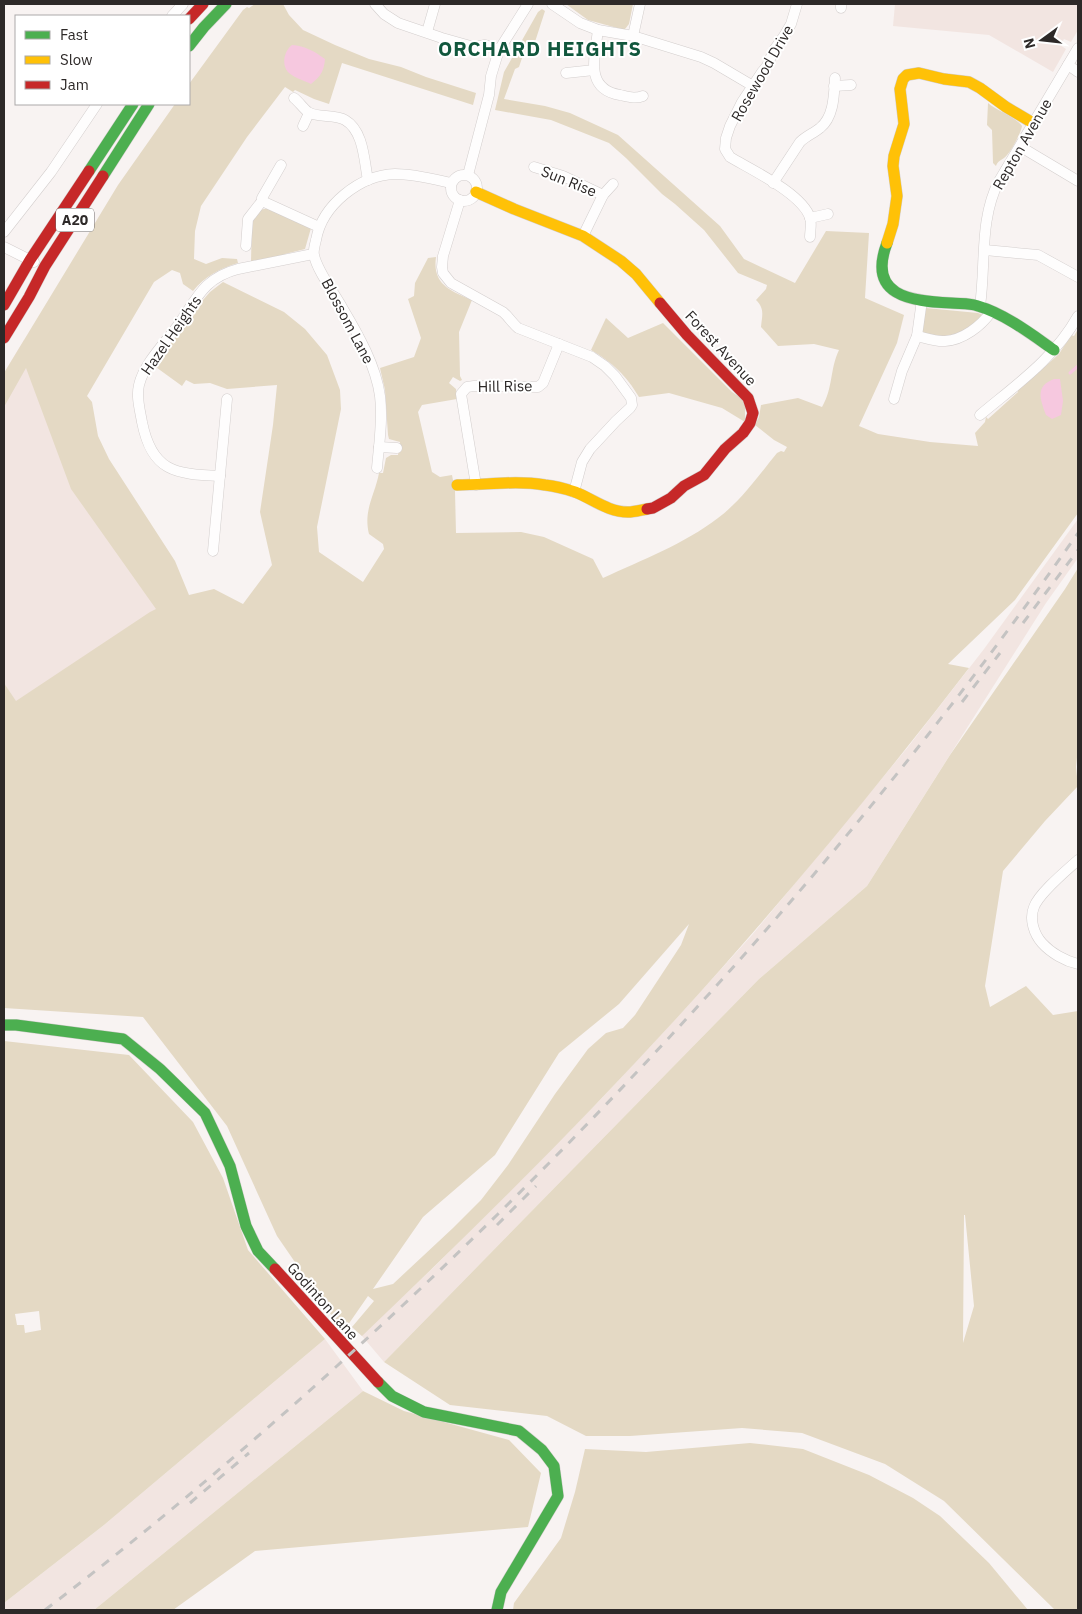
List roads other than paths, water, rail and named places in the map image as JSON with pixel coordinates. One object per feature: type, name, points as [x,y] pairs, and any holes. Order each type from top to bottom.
[{"type":"street","points":[[173,15],[183,4]]},
{"type":"street","points":[[190,18],[203,4]]},
{"type":"street","points":[[190,45],[226,4]]},
{"type":"street","points":[[376,4],[390,19],[442,38],[474,47],[485,44],[499,50]]},
{"type":"street","points":[[426,32],[435,4]]},
{"type":"street","points":[[468,175],[491,76],[499,50],[528,4]]},
{"type":"street","points":[[552,4],[580,23],[598,30],[633,36],[714,62],[753,86]]},
{"type":"street","points":[[633,36],[640,4]]},
{"type":"street","name":"Rosewood Drive","points":[[797,4],[788,30],[772,54],[767,66],[742,102],[730,126],[725,149],[730,157],[797,199],[810,218]]},
{"type":"street","points":[[598,30],[594,70],[598,83],[608,92],[637,98],[644,96]]},
{"type":"street","name":"Repton Avenue","points":[[980,306],[988,216],[994,193],[1002,176],[1078,48]]},
{"type":"street","points":[[1068,65],[1078,72]]},
{"type":"street","points":[[566,73],[594,70]]},
{"type":"street","points":[[1033,123],[972,83],[915,73],[904,77],[901,82],[903,128],[894,158],[896,210],[882,258],[881,268],[883,277],[889,287],[907,296],[922,300],[980,306],[1054,350]]},
{"type":"street","points":[[773,183],[803,138],[818,130],[826,122],[830,113],[834,82],[851,85]]},
{"type":"street","points":[[294,98],[309,113],[340,118],[346,120],[354,128],[358,135],[368,180]]},
{"type":"street","points":[[4,232],[51,172],[97,105]]},
{"type":"street","name":"A20","points":[[4,305],[30,260],[131,105]]},
{"type":"street","name":"A20","points":[[4,338],[45,266],[149,105]]},
{"type":"street","points":[[303,126],[309,113]]},
{"type":"street","points":[[1020,148],[1078,181]]},
{"type":"street","points":[[246,246],[248,219],[262,202],[262,198],[281,165]]},
{"type":"street","name":"Sun Rise","points":[[534,167],[563,176],[603,195]]},
{"type":"street","points":[[314,254],[319,227],[325,215],[336,202],[368,180],[400,174],[451,183]]},
{"type":"street","points":[[468,175],[476,182],[476,192],[470,199],[460,200],[452,194],[451,183],[458,176],[468,175]]},
{"type":"street","name":"Sun Rise","points":[[583,236],[603,195],[613,184]]},
{"type":"street","name":"Forest Avenue","points":[[456,485],[506,482],[546,485],[574,492],[615,510],[637,511],[661,504],[684,486],[704,474],[725,449],[743,432],[750,423],[753,413],[748,398],[687,334],[636,274],[606,250],[583,236],[476,192]]},
{"type":"street","points":[[460,200],[442,267],[443,273],[451,283],[509,316],[513,324],[518,328],[592,357],[605,366],[625,389],[632,402],[630,408],[590,448],[582,462],[574,492]]},
{"type":"street","points":[[262,202],[319,227]]},
{"type":"street","points":[[810,237],[810,218],[828,214]]},
{"type":"street","points":[[4,247],[45,266]]},
{"type":"street","points":[[985,250],[1038,255],[1049,259],[1078,277]]},
{"type":"street","name":"Blossom Lane","points":[[314,254],[323,274],[357,333],[372,366],[380,395],[381,434],[376,468]]},
{"type":"street","name":"Hazel Heights","points":[[220,476],[173,470],[163,464],[152,452],[144,432],[138,404],[139,385],[143,374],[194,299],[213,279],[225,272],[314,254]]},
{"type":"street","points":[[894,399],[902,371],[917,336],[922,300]]},
{"type":"street","points":[[917,336],[942,341],[958,338],[978,326],[992,312]]},
{"type":"street","points":[[980,414],[1028,377],[1069,332],[1078,316]]},
{"type":"street","name":"Hill Rise","points":[[476,485],[461,394],[467,388],[474,386],[538,387],[543,383],[558,344]]},
{"type":"street","points":[[213,551],[227,399]]},
{"type":"street","points":[[379,447],[397,448]]},
{"type":"street","points":[[1076,963],[1054,954],[1041,941],[1035,934],[1032,916],[1033,908],[1043,894],[1078,860]]},
{"type":"street","name":"Godinton Lane","points":[[4,1024],[123,1039],[160,1069],[205,1113],[230,1166],[246,1226],[258,1251],[392,1396],[424,1412],[519,1432],[542,1450],[554,1466],[558,1496],[501,1592],[497,1610]]},
{"type":"waterway","points":[[1070,373],[1078,366]]},
{"type":"railway","points":[[45,1610],[105,1564],[221,1468],[334,1369],[498,1214],[577,1134],[730,971],[876,800],[1013,624],[1078,533]]},
{"type":"railway","points":[[1023,623],[1078,550]]},
{"type":"railway","points":[[962,702],[1000,653]]},
{"type":"railway","points":[[497,1225],[536,1186]]},
{"type":"railway","points":[[190,1503],[249,1453]]},
{"type":"district","name":"ORCHARD HEIGHTS","points":[[540,48]]}]
